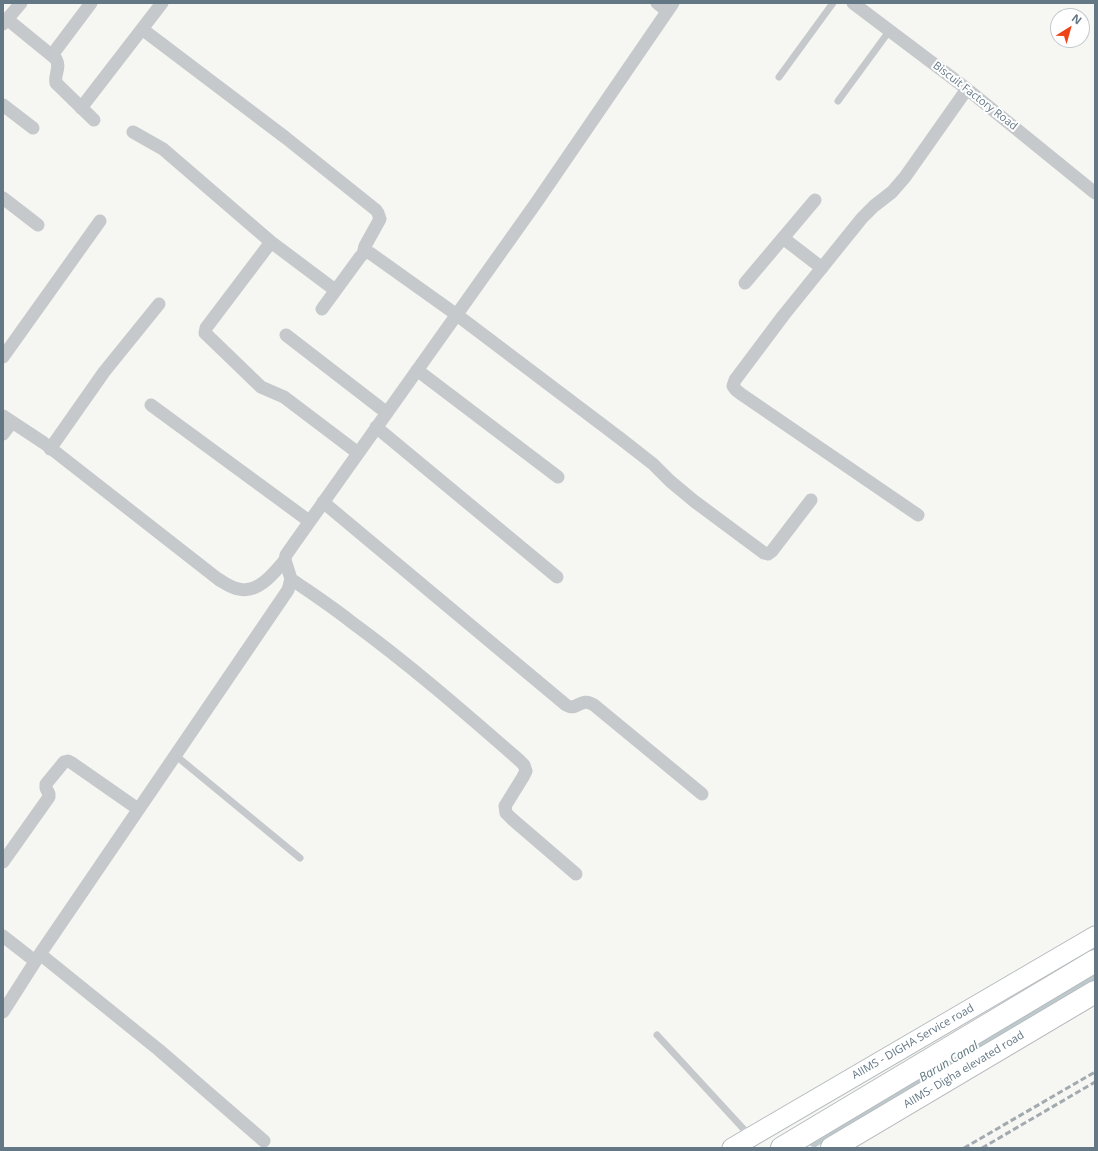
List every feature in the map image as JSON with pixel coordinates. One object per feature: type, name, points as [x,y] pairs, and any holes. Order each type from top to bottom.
[{"type":"highway","points":[[782,1148],[1095,961]]},
{"type":"highway","name":"AIIMS- Digha elevated road","points":[[832,1148],[1095,992]]},
{"type":"main road","name":"AIIMS - DIGHA Service road","points":[[732,1148],[1095,936]]},
{"type":"street","points":[[21,3],[5,21],[56,59],[58,65],[55,77],[56,83],[94,120]]},
{"type":"street","points":[[52,55],[91,3]]},
{"type":"street","points":[[81,108],[162,3]]},
{"type":"street","points":[[3,434],[8,419],[50,448],[218,579],[239,590],[254,588],[269,578],[285,560],[289,550],[309,521],[536,203],[670,7],[657,3]]},
{"type":"street","name":"Biscuit Factory Road","points":[[853,3],[967,89],[1095,193]]},
{"type":"street","points":[[142,29],[286,138],[378,213],[380,219],[363,254],[322,309]]},
{"type":"street","points":[[918,515],[741,394],[733,386],[735,380],[783,316],[862,218],[874,206],[892,192],[906,177],[967,89]]},
{"type":"street","points":[[3,105],[33,128]]},
{"type":"street","points":[[133,132],[163,149],[271,242],[336,290]]},
{"type":"street","points":[[3,198],[38,225]]},
{"type":"street","points":[[745,283],[815,200]]},
{"type":"street","points":[[3,357],[100,221]]},
{"type":"street","points":[[783,238],[822,268]]},
{"type":"street","points":[[271,242],[206,328],[205,333],[261,387],[284,397],[358,453]]},
{"type":"street","points":[[363,254],[368,252],[374,255],[456,315],[622,439],[653,464],[670,481],[694,501],[766,554],[772,551],[811,500]]},
{"type":"street","points":[[50,448],[104,372],[159,304]]},
{"type":"street","points":[[286,335],[387,413]]},
{"type":"street","points":[[417,370],[558,477]]},
{"type":"street","points":[[151,405],[309,521]]},
{"type":"street","points":[[376,427],[557,577]]},
{"type":"street","points":[[323,502],[566,706],[573,707],[585,702],[594,705],[702,794]]},
{"type":"street","points":[[4,1009],[138,809],[288,590],[291,579],[285,560]]},
{"type":"street","points":[[291,579],[388,650],[472,719],[524,765],[526,771],[524,777],[505,806],[506,813],[576,874]]},
{"type":"street","points":[[3,862],[49,797],[46,784],[64,762],[68,761],[72,763],[138,809]]},
{"type":"street","points":[[3,936],[38,957],[153,1045],[264,1141]]},
{"type":"lane","points":[[779,77],[833,3]]},
{"type":"lane","points":[[838,101],[890,30]]},
{"type":"lane","points":[[175,755],[300,858]]},
{"type":"lane","points":[[657,1034],[751,1137]]},
{"type":"waterway","name":"Barun Canal","points":[[814,1141],[1095,976]]},
{"type":"railway","points":[[964,1148],[1095,1072]]},
{"type":"railway","points":[[982,1148],[1095,1082]]}]
